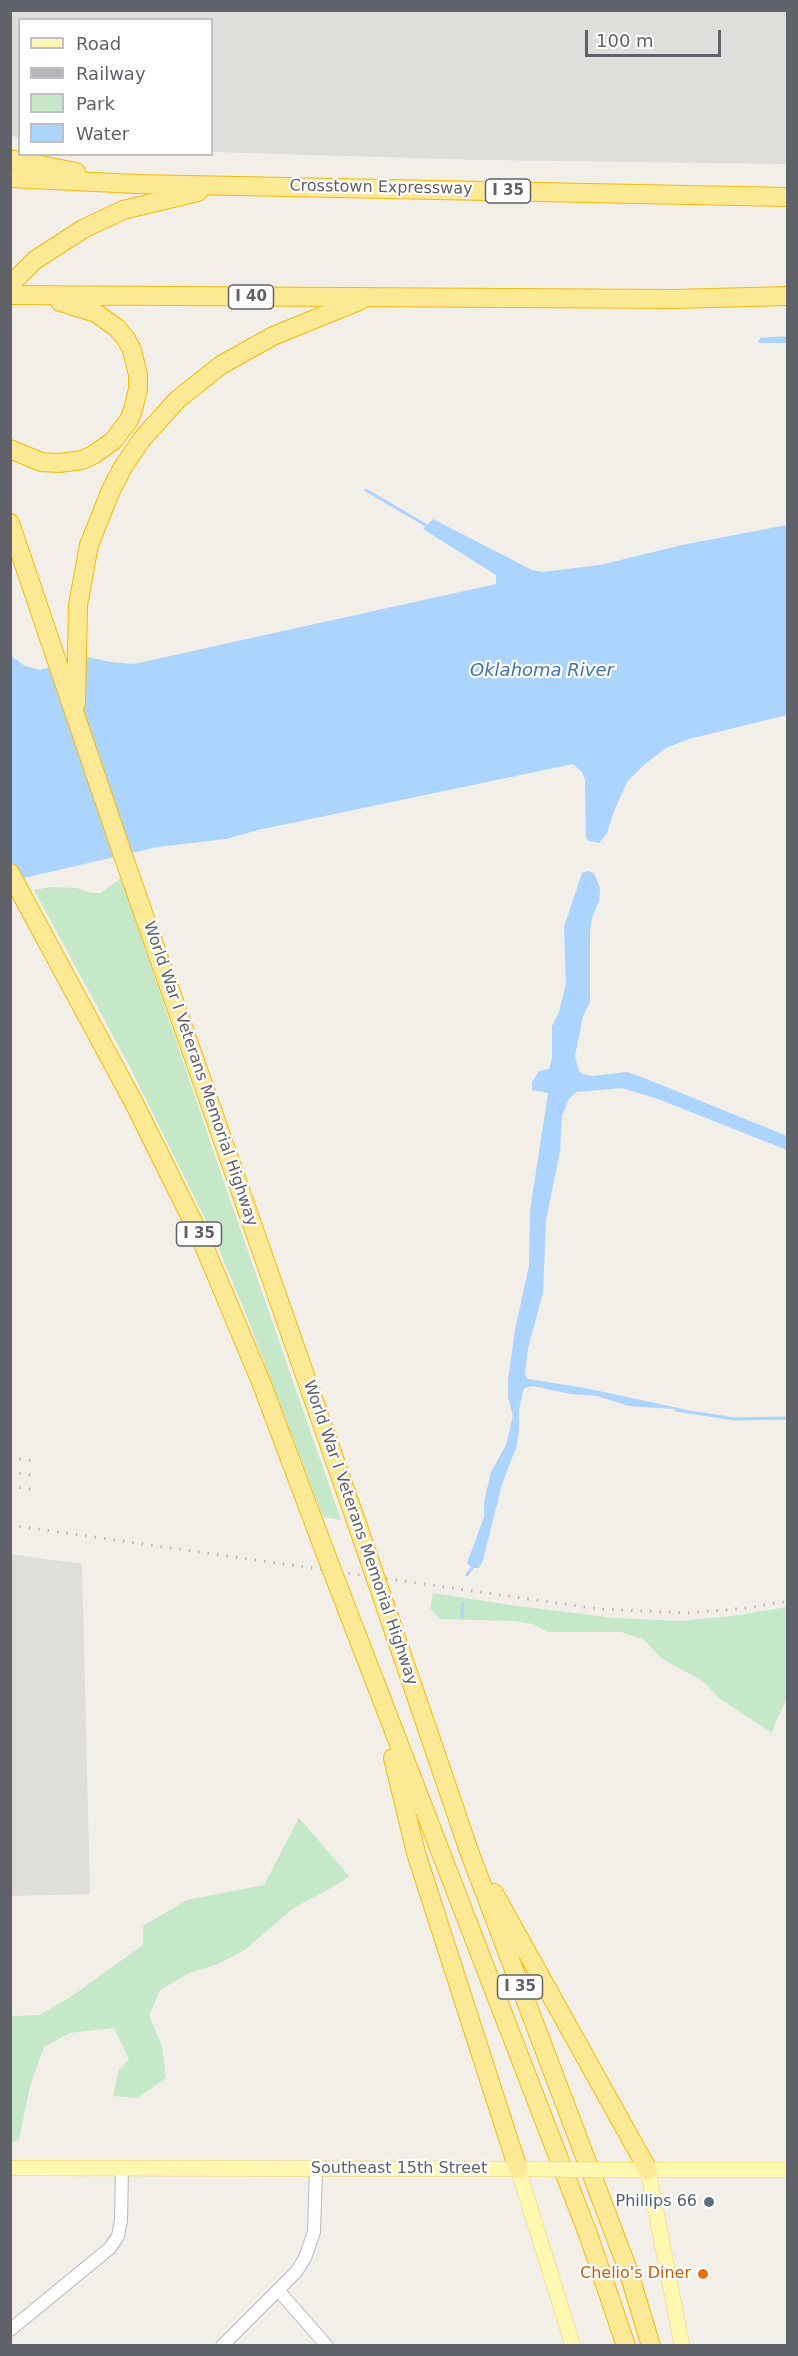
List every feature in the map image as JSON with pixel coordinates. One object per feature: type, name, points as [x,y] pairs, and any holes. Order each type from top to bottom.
[{"type":"highway","points":[[10,159],[137,184]]},
{"type":"highway","name":"Crosstown Expressway","points":[[10,178],[137,184],[788,197]]},
{"type":"highway","name":"I 35","points":[[10,285],[35,260],[60,241],[104,218],[150,202],[229,185]]},
{"type":"highway","name":"I 40","points":[[10,295],[366,297]]},
{"type":"highway","points":[[10,449],[41,462],[59,463],[82,460],[103,449],[122,431],[129,420],[138,389],[138,375],[132,350],[117,328],[96,313],[35,295]]},
{"type":"highway","name":"I 35","points":[[76,717],[77,628],[82,575],[95,528],[123,467],[158,419],[198,381],[243,351],[366,297],[675,299],[788,296]]},
{"type":"highway","name":"World War I Veterans Memorial Highway","points":[[10,523],[470,1851],[628,2270],[651,2346]]},
{"type":"highway","points":[[10,561],[37,600]]},
{"type":"highway","name":"World War I Veterans Memorial Highway","points":[[10,873],[157,1147],[199,1234],[261,1382],[588,2234],[626,2346]]},
{"type":"highway","points":[[375,1683],[416,1853],[518,2169]]},
{"type":"highway","points":[[470,1851],[648,2170]]},
{"type":"main road","name":"Southeast 15th Street","points":[[10,2168],[788,2170]]},
{"type":"main road","points":[[518,2169],[573,2346]]},
{"type":"main road","points":[[648,2170],[682,2346]]},
{"type":"street","points":[[10,2330],[110,2248],[118,2236],[121,2220],[122,2168]]},
{"type":"street","points":[[222,2346],[301,2266],[312,2242],[316,2211],[316,2169]]},
{"type":"street","points":[[278,2290],[327,2346]]},
{"type":"shaded area","points":[[10,11],[787,11],[787,164],[482,160],[213,152],[213,18],[18,18],[18,138],[11,136]]},
{"type":"shaded area","points":[[10,1554],[82,1564],[90,1894],[11,1896]]},
{"type":"green space","points":[[121,878],[341,1520],[323,1517],[247,1317],[213,1235],[130,1067],[34,890],[51,887],[77,888],[91,893],[101,893]]},
{"type":"green space","points":[[433,1593],[614,1618],[679,1621],[732,1616],[787,1607],[787,1699],[772,1733],[719,1698],[704,1682],[661,1658],[643,1639],[621,1632],[548,1632],[533,1624],[513,1621],[440,1619],[430,1608]]},
{"type":"green space","points":[[299,1818],[349,1876],[292,1909],[246,1949],[218,1964],[189,1973],[160,1990],[149,2016],[162,2046],[166,2078],[137,2098],[113,2096],[119,2070],[129,2059],[114,2028],[70,2033],[44,2047],[30,2086],[19,2140],[11,2142],[11,2016],[40,2015],[69,1998],[143,1945],[143,1926],[187,1900],[264,1885]]},
{"type":"water","points":[[787,336],[787,343],[758,343],[760,338]]},
{"type":"water","name":"Oklahoma River","points":[[433,519],[532,570],[543,572],[600,565],[682,545],[787,525],[787,715],[689,739],[666,748],[627,782],[607,833],[599,843],[586,838],[585,780],[582,772],[573,764],[258,830],[226,839],[157,847],[11,881],[10,655],[25,666],[40,670],[88,657],[134,664],[496,584],[496,575],[423,529]]},
{"type":"water","points":[[587,871],[594,873],[600,888],[599,901],[590,930],[590,1002],[583,1016],[575,1056],[579,1071],[582,1074],[593,1076],[627,1072],[649,1080],[787,1136],[787,1150],[658,1099],[622,1088],[576,1092],[569,1099],[562,1116],[560,1152],[546,1220],[543,1293],[528,1348],[525,1375],[528,1379],[585,1388],[688,1410],[629,1406],[597,1396],[570,1394],[533,1386],[524,1388],[519,1409],[516,1448],[502,1484],[483,1560],[479,1568],[472,1568],[467,1563],[484,1517],[484,1502],[491,1472],[506,1445],[513,1416],[508,1398],[508,1380],[515,1330],[529,1266],[530,1211],[548,1093],[532,1090],[532,1082],[539,1071],[549,1069],[552,1058],[552,1026],[559,1012],[566,984],[564,927],[582,873]]},
{"type":"waterway","points":[[366,490],[429,527]]},
{"type":"waterway","points":[[676,1410],[735,1419],[788,1418]]},
{"type":"waterway","points":[[467,1575],[474,1565]]},
{"type":"waterway","points":[[462,1616],[463,1604]]},
{"type":"railway","points":[[10,1458],[35,1461]]},
{"type":"railway","points":[[10,1472],[33,1475]]},
{"type":"railway","points":[[10,1486],[31,1489]]},
{"type":"railway","points":[[10,1525],[599,1609],[687,1613],[747,1608],[788,1601]]},
{"type":"place","name":"Phillips 66","points":[[709,2202]]},
{"type":"place","name":"Chelio's Diner","points":[[703,2274]]}]
